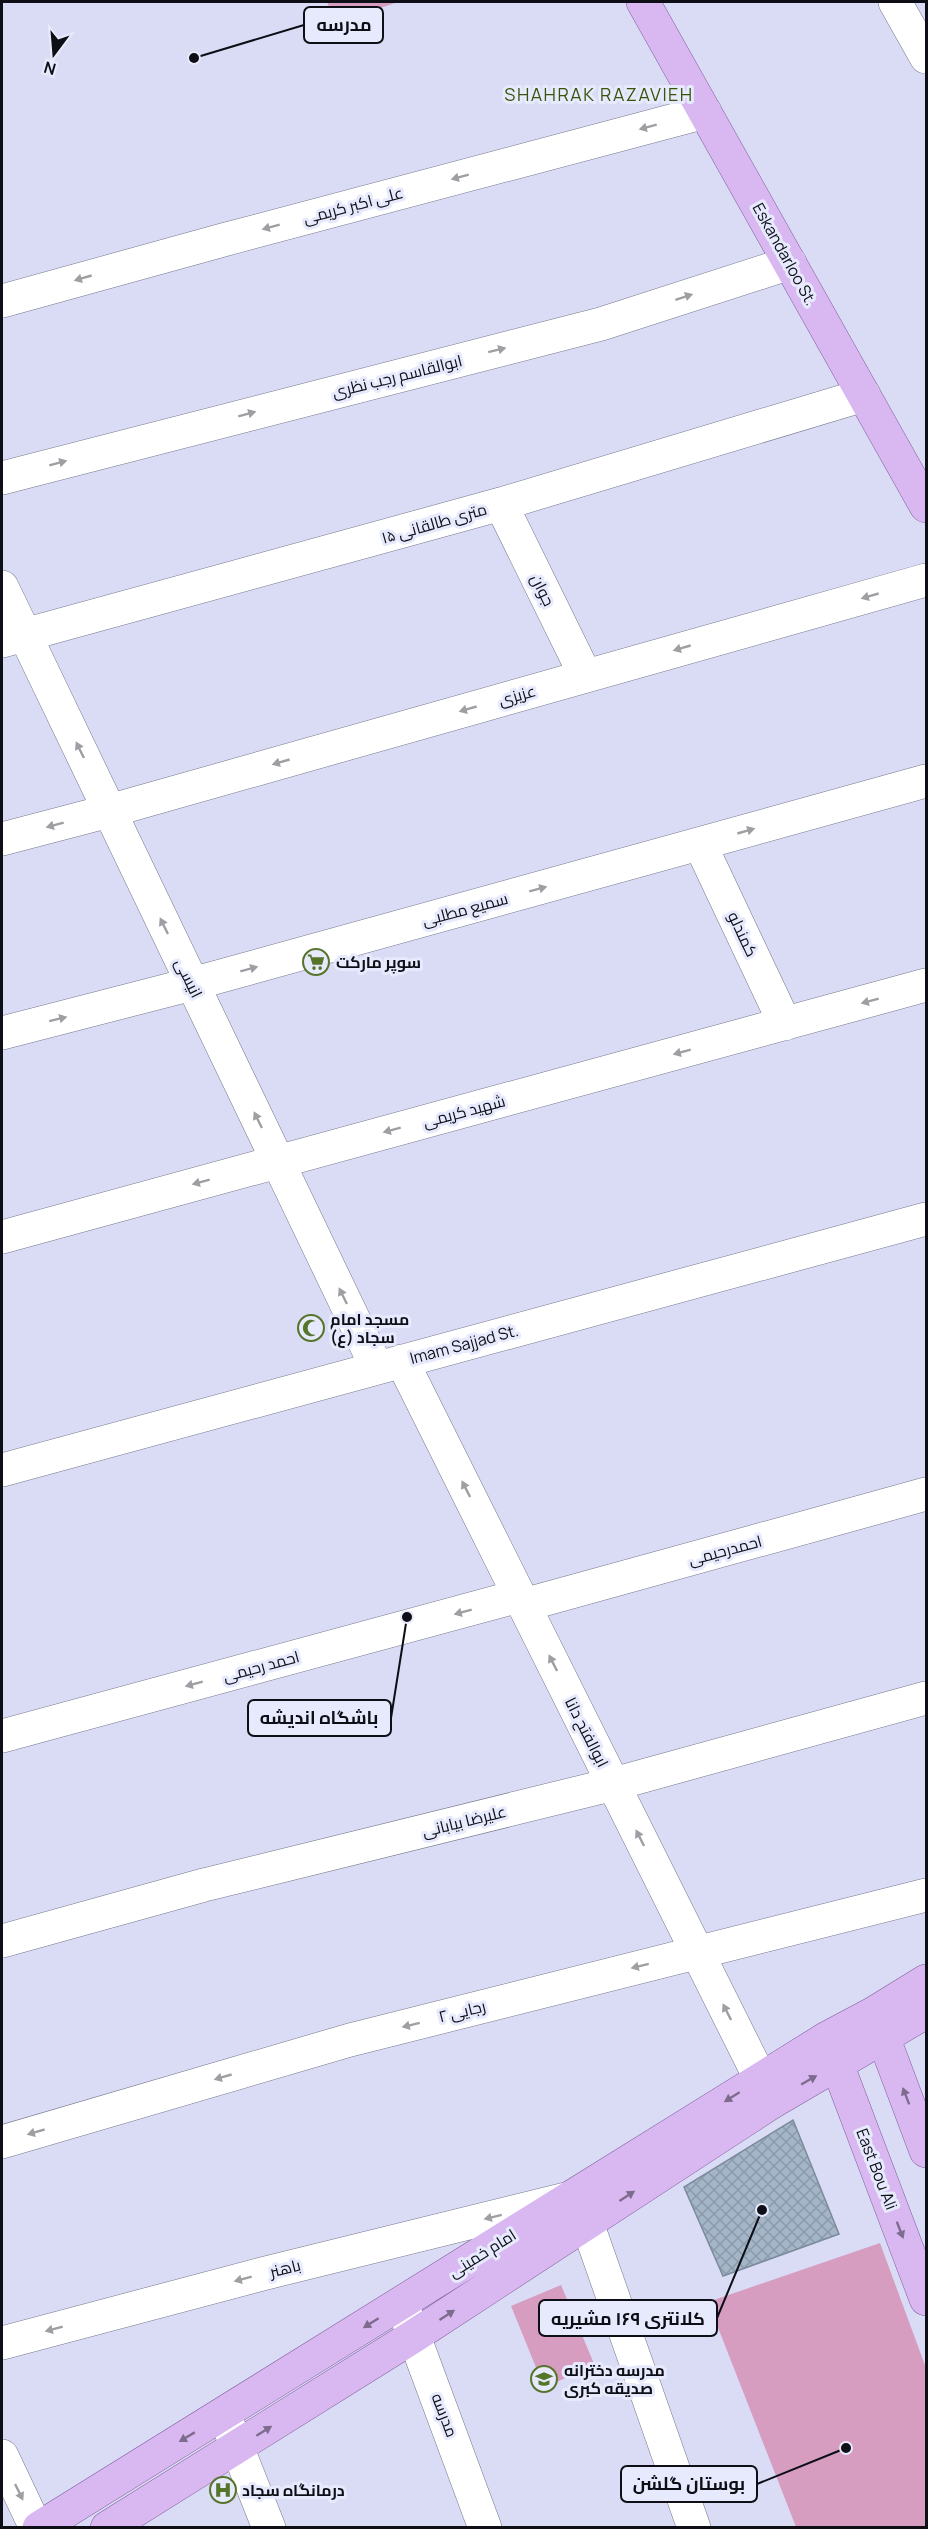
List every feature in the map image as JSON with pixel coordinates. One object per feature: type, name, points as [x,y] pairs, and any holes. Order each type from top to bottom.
[{"type":"main road","name":"Eskandarloo St.","points":[[643,2],[927,506]]},
{"type":"main road","name":"امام خمینی","points":[[879,2026],[927,1981]]},
{"type":"main road","name":"امام خمینی","points":[[107,2528],[414,2336],[579,2211],[767,2091],[832,2051],[879,2026],[927,2012]]},
{"type":"main road","points":[[879,2026],[927,2151]]},
{"type":"main road","name":"East Bou Ali","points":[[832,2051],[927,2299]]},
{"type":"main road","name":"امام خمینی","points":[[38,2528],[402,2304],[579,2211]]},
{"type":"street","points":[[895,2],[927,57]]},
{"type":"street","name":"علی اکبر کریمی","points":[[2,301],[705,112]]},
{"type":"street","name":"ابوالقاسم رجب نظری","points":[[2,478],[601,324],[790,263]]},
{"type":"street","name":"۱۵ متری طالقانی","points":[[13,638],[501,504],[864,395]]},
{"type":"street","name":"جوان","points":[[501,504],[585,675]]},
{"type":"street","name":"عزیزی","points":[[2,839],[109,812],[585,675],[927,580]]},
{"type":"street","name":"انیسی","points":[[2,587],[13,638],[109,812],[278,1161],[390,1364]]},
{"type":"street","name":"سمیع مطلبی","points":[[2,1033],[192,984],[927,781]]},
{"type":"street","name":"کمندلو","points":[[700,844],[785,1024]]},
{"type":"street","name":"شهید کریمی","points":[[2,1236],[927,985]]},
{"type":"street","name":"Imam Sajjad St.","points":[[2,1470],[927,1219]]},
{"type":"street","name":"ابوالفتح دانا","points":[[390,1364],[522,1601],[767,2091]]},
{"type":"street","name":"احمدرحیمی","points":[[522,1601],[927,1494]]},
{"type":"street","name":"احمد رحیمی","points":[[2,1736],[522,1601]]},
{"type":"street","name":"علیرضا بیابانی","points":[[2,1941],[204,1885],[614,1784],[927,1698]]},
{"type":"street","name":"رجایی ۲","points":[[2,2142],[350,2040],[927,1895]]},
{"type":"street","points":[[579,2211],[694,2528]]},
{"type":"street","name":"باهنر","points":[[2,2343],[262,2274],[579,2211]]},
{"type":"street","name":"مدرسه","points":[[402,2304],[485,2528]]},
{"type":"street","points":[[224,2414],[269,2528]]},
{"type":"street","points":[[2,2456],[38,2528]]},
{"type":"shaded area","points":[[327,2],[398,2],[336,23]]},
{"type":"shaded area","points":[[880,2243],[926,2368],[926,2527],[796,2527],[708,2302]]},
{"type":"shaded area","points":[[561,2285],[595,2366],[544,2387],[511,2306]]},
{"type":"building","points":[[793,2120],[839,2234],[723,2276],[684,2187]]},
{"type":"place","name":"مدرسه","points":[[194,58]]},
{"type":"place","name":"سوپر مارکت","points":[[316,962]]},
{"type":"place","name":"مسجد امام سجاد (ع)","points":[[311,1328]]},
{"type":"place","name":"باشگاه اندیشه","points":[[407,1617]]},
{"type":"place","name":"کلانتری ۱۶۹ مشیریه","points":[[762,2210]]},
{"type":"place","name":"مدرسه دخترانه صدیقه کبری","points":[[544,2379]]},
{"type":"place","name":"بوستان گلشن","points":[[846,2448]]},
{"type":"place","name":"درمانگاه سجاد","points":[[223,2490]]},
{"type":"district","name":"SHAHRAK RAZAVIEH","points":[[599,94]]}]
